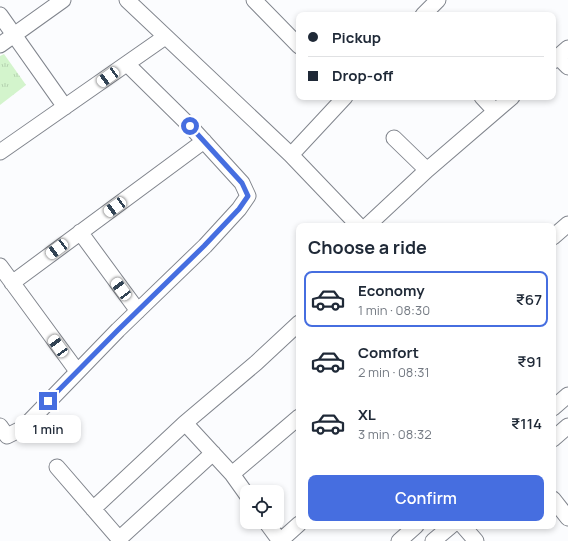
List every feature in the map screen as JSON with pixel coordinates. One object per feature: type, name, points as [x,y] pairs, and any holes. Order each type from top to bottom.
[{"type":"street","points":[[0,45],[63,0]]},
{"type":"street","points":[[127,0],[291,155],[356,223]]},
{"type":"street","points":[[254,0],[296,43]]},
{"type":"street","points":[[426,12],[437,0]]},
{"type":"street","points":[[0,15],[65,107]]},
{"type":"street","points":[[0,152],[165,37]]},
{"type":"street","points":[[0,426],[7,436],[23,428],[77,371],[210,241],[239,209],[248,196],[242,183],[204,141],[127,64]]},
{"type":"street","points":[[291,155],[342,100]]},
{"type":"street","points":[[485,100],[495,111]]},
{"type":"street","points":[[371,223],[427,170],[508,100]]},
{"type":"street","points":[[394,138],[427,170]]},
{"type":"street","points":[[12,283],[204,141]]},
{"type":"street","points":[[556,234],[568,224]]},
{"type":"street","points":[[80,232],[138,311]]},
{"type":"street","points":[[0,266],[77,371]]},
{"type":"street","points":[[93,509],[185,423],[296,326]]},
{"type":"street","points":[[556,405],[568,395]]},
{"type":"street","points":[[232,474],[296,420]]},
{"type":"street","points":[[185,423],[232,474],[240,485]]},
{"type":"street","points":[[556,436],[568,426]]},
{"type":"street","points":[[57,467],[120,540],[213,453]]},
{"type":"street","points":[[556,504],[568,518]]},
{"type":"street","points":[[271,529],[280,541],[296,527]]},
{"type":"street","points":[[399,541],[413,529]]},
{"type":"street","points":[[433,541],[447,529]]},
{"type":"street","points":[[466,529],[476,541]]},
{"type":"green space","points":[[4,54],[26,85],[0,105],[0,56]]},
{"type":"route","points":[[48,401],[204,246],[239,209],[248,196],[242,183],[190,126]]}]
